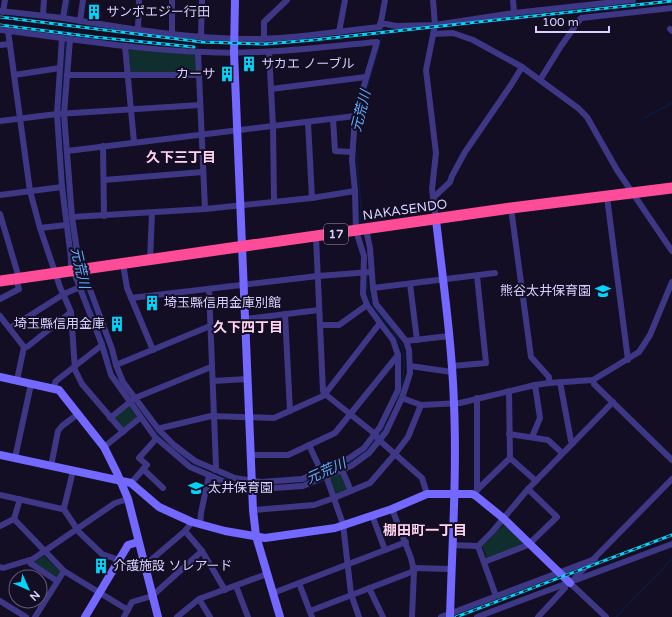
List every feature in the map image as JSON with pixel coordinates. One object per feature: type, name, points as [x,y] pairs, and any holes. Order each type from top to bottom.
[{"type":"highway","name":"NAKASENDO","points":[[0,281],[436,220],[511,208],[672,188]]},
{"type":"street","points":[[5,0],[2,11],[63,18],[138,30],[234,39],[309,36],[380,27],[383,24],[396,26],[435,24],[514,13],[633,0]]},
{"type":"street","points":[[43,16],[44,0]]},
{"type":"street","points":[[63,18],[66,0]]},
{"type":"street","points":[[80,21],[84,0]]},
{"type":"street","points":[[138,30],[139,0]]},
{"type":"street","points":[[172,0],[172,34]]},
{"type":"street","points":[[201,37],[202,0]]},
{"type":"street","points":[[235,0],[234,53],[253,510],[256,536],[280,617]]},
{"type":"street","points":[[264,39],[264,22],[287,0]]},
{"type":"street","points":[[339,32],[345,0]]},
{"type":"street","points":[[383,24],[385,0]]},
{"type":"street","points":[[434,0],[435,24],[426,70],[436,153],[432,190],[449,336],[454,403],[454,494],[450,615]]},
{"type":"street","points":[[513,0],[514,13]]},
{"type":"street","points":[[540,80],[561,46],[581,18],[672,8]]},
{"type":"street","points":[[0,30],[125,46],[198,52],[269,52],[377,42],[355,116],[352,152],[355,191],[364,256],[363,294],[367,305],[393,340],[398,355],[398,390],[384,422],[358,453],[348,459],[302,479],[232,485],[190,467],[156,439],[140,418],[123,382],[116,365],[112,349],[78,270],[71,265],[72,258],[66,225],[62,187],[60,68],[62,38]]},
{"type":"street","points":[[8,31],[30,192],[40,228],[60,287],[71,312],[74,365],[77,376],[82,384],[123,432]]},
{"type":"street","points":[[433,34],[453,33],[473,40],[522,67],[578,108],[587,117],[617,170],[672,251]]},
{"type":"street","points":[[70,39],[67,75],[61,114],[67,150],[72,217],[78,257],[80,287],[102,345],[111,375],[159,430],[174,445],[195,461],[252,484],[285,488],[303,486],[352,466],[369,453],[390,425],[402,398],[410,373],[410,366],[406,341],[376,304],[371,272],[370,248],[361,230]]},
{"type":"street","points":[[0,45],[10,44]]},
{"type":"street","points":[[125,46],[134,142]]},
{"type":"street","points":[[198,52],[205,209]]},
{"type":"street","points":[[269,52],[273,126],[274,202]]},
{"type":"street","points":[[433,198],[450,182],[465,152],[522,67]]},
{"type":"street","points":[[14,74],[60,68]]},
{"type":"street","points":[[67,75],[199,75]]},
{"type":"street","points":[[271,89],[366,77]]},
{"type":"street","points":[[0,121],[61,114],[200,105]]},
{"type":"street","points":[[67,150],[355,116]]},
{"type":"street","points":[[332,118],[335,151],[352,152]]},
{"type":"street","points":[[308,122],[312,198]]},
{"type":"street","points":[[103,146],[104,216]]},
{"type":"street","points":[[104,180],[203,172]]},
{"type":"street","points":[[0,195],[62,187]]},
{"type":"street","points":[[72,217],[205,209],[240,204],[312,198],[355,191]]},
{"type":"street","points":[[606,197],[628,360]]},
{"type":"street","points":[[511,208],[531,357],[549,378],[550,383]]},
{"type":"street","points":[[150,260],[152,213]]},
{"type":"street","points":[[0,214],[19,289],[0,299]]},
{"type":"street","points":[[40,228],[66,225]]},
{"type":"street","points":[[316,237],[323,391],[375,434],[379,440],[422,478],[427,494]]},
{"type":"street","points":[[123,264],[127,288],[153,350]]},
{"type":"street","points":[[131,298],[318,276],[371,272]]},
{"type":"street","points":[[373,288],[495,273]]},
{"type":"street","points":[[410,366],[452,369],[486,363],[477,276]]},
{"type":"street","points":[[410,284],[417,340]]},
{"type":"street","points":[[402,398],[421,405],[454,403],[535,385],[593,380],[639,352],[646,342],[672,285]]},
{"type":"street","points":[[10,328],[64,294],[80,287]]},
{"type":"street","points":[[209,289],[215,470]]},
{"type":"street","points":[[320,325],[339,325],[367,305]]},
{"type":"street","points":[[245,319],[319,310]]},
{"type":"street","points":[[24,347],[71,312]]},
{"type":"street","points":[[285,314],[290,411]]},
{"type":"street","points":[[0,316],[24,347],[17,380]]},
{"type":"street","points":[[159,430],[161,428],[214,416],[274,418],[323,396],[380,323]]},
{"type":"street","points":[[116,365],[210,326]]},
{"type":"street","points":[[406,341],[449,336]]},
{"type":"street","points":[[53,388],[56,381],[74,365],[102,345]]},
{"type":"street","points":[[250,454],[288,455],[335,433],[398,355]]},
{"type":"street","points":[[110,418],[132,400],[212,367]]},
{"type":"street","points":[[0,377],[53,388],[61,392],[104,447],[128,499],[158,617]]},
{"type":"street","points":[[212,381],[247,379]]},
{"type":"street","points":[[593,380],[594,384],[672,460]]},
{"type":"street","points":[[560,382],[571,441],[573,443]]},
{"type":"street","points":[[14,458],[31,384]]},
{"type":"street","points":[[532,437],[540,418],[535,385]]},
{"type":"street","points":[[508,391],[510,458],[536,481]]},
{"type":"street","points":[[477,398],[476,493],[530,544],[558,572],[567,584],[606,617]]},
{"type":"street","points":[[452,545],[478,546],[492,532],[528,489],[613,402]]},
{"type":"street","points":[[253,510],[314,505],[370,482],[395,454],[410,433],[421,405]]},
{"type":"street","points":[[52,466],[58,430],[78,414]]},
{"type":"street","points":[[104,447],[140,418]]},
{"type":"street","points":[[509,434],[548,440],[562,453]]},
{"type":"street","points":[[131,483],[146,465],[139,458],[156,439]]},
{"type":"street","points":[[309,445],[321,471]]},
{"type":"street","points":[[0,455],[131,483],[159,507],[196,523],[225,531],[265,538],[335,528],[343,524],[392,509],[427,494],[476,493],[510,458]]},
{"type":"street","points":[[143,469],[163,488]]},
{"type":"street","points":[[342,470],[351,491]]},
{"type":"street","points":[[63,508],[72,471]]},
{"type":"street","points":[[145,566],[196,523],[201,513],[209,475]]},
{"type":"street","points":[[326,476],[343,524],[352,594],[359,617]]},
{"type":"street","points":[[538,617],[567,584],[595,559],[672,479]]},
{"type":"street","points":[[484,562],[530,544],[557,516],[528,489]]},
{"type":"street","points":[[0,495],[63,508],[77,530],[102,554],[119,560]]},
{"type":"street","points":[[0,526],[14,519],[20,499]]},
{"type":"street","points":[[0,568],[29,560],[45,552],[115,503],[128,499]]},
{"type":"street","points":[[392,509],[412,558],[414,570],[412,617]]},
{"type":"street","points":[[372,515],[385,550]]},
{"type":"street","points":[[14,519],[64,571],[128,610]]},
{"type":"street","points":[[185,531],[202,552],[225,590]]},
{"type":"street","points":[[85,617],[100,594],[128,544],[138,542]]},
{"type":"street","points":[[273,593],[406,542]]},
{"type":"street","points":[[477,617],[672,544]]},
{"type":"street","points":[[478,546],[496,596]]},
{"type":"street","points":[[124,617],[132,602],[152,596],[202,552]]},
{"type":"street","points":[[441,617],[450,615],[558,572],[595,559]]},
{"type":"street","points":[[29,560],[30,563],[58,581]]},
{"type":"street","points":[[299,583],[311,614],[352,594],[414,570],[451,569]]},
{"type":"street","points":[[35,617],[64,571]]},
{"type":"street","points":[[177,617],[199,599],[267,574]]},
{"type":"street","points":[[236,586],[248,617]]},
{"type":"street","points":[[369,588],[383,617]]},
{"type":"street","points":[[199,599],[210,617]]},
{"type":"street","points":[[0,600],[26,617]]},
{"type":"green space","points":[[129,49],[194,54],[196,56],[197,73],[130,73]]},
{"type":"green space","points":[[128,405],[136,418],[122,429],[113,418]]},
{"type":"green space","points":[[342,473],[349,489],[336,495],[329,478]]},
{"type":"green space","points":[[505,523],[525,543],[487,559],[482,546]]},
{"type":"green space","points":[[44,556],[60,571],[60,573],[57,577],[48,572],[48,569],[43,569],[33,563]]},
{"type":"waterway","name":"元荒川","points":[[68,17],[70,0]]},
{"type":"waterway","name":"元荒川","points":[[66,37],[68,21]]},
{"type":"waterway","name":"元荒川","points":[[358,120],[382,36],[382,27]]},
{"type":"waterway","name":"元荒川","points":[[61,111],[66,41]]},
{"type":"waterway","points":[[644,118],[672,103]]},
{"type":"waterway","name":"元荒川","points":[[61,115],[69,213]]},
{"type":"waterway","name":"元荒川","points":[[356,151],[361,206],[360,225]]},
{"type":"waterway","name":"元荒川","points":[[70,226],[77,266]]},
{"type":"waterway","name":"元荒川","points":[[79,273],[110,360]]},
{"type":"waterway","name":"元荒川","points":[[367,274],[368,291],[372,303],[380,316],[395,334],[402,347],[404,358],[403,374],[401,389],[397,401]]},
{"type":"waterway","name":"元荒川","points":[[378,436],[387,423]]},
{"type":"waterway","name":"元荒川","points":[[155,432],[161,438]]},
{"type":"waterway","name":"元荒川","points":[[293,484],[319,477],[347,464],[361,455],[376,439]]},
{"type":"waterway","name":"元荒川","points":[[179,453],[203,469],[221,477],[249,484]]},
{"type":"waterway","name":"元荒川","points":[[255,485],[277,485]]},
{"type":"waterway","points":[[616,617],[672,559]]},
{"type":"railway","points":[[0,17],[202,42],[265,44],[672,1]]},
{"type":"railway","points":[[0,25],[94,37],[194,47]]},
{"type":"railway","points":[[456,617],[672,535]]},
{"type":"place","name":"サンポエジー行田","points":[[94,12]]},
{"type":"place","name":"サカエ ノーブル","points":[[249,64]]},
{"type":"place","name":"カーサ","points":[[227,74]]},
{"type":"place","name":"熊谷太井保育園","points":[[603,291]]},
{"type":"place","name":"埼玉縣信用金庫別館","points":[[152,303]]},
{"type":"place","name":"埼玉縣信用金庫","points":[[117,324]]},
{"type":"place","name":"太井保育園","points":[[196,488]]},
{"type":"place","name":"介護施設 ソレアード","points":[[101,566]]},
{"type":"district","name":"久下三丁目","points":[[181,157]]},
{"type":"district","name":"久下四丁目","points":[[248,327]]},
{"type":"district","name":"棚田町一丁目","points":[[425,530]]}]
